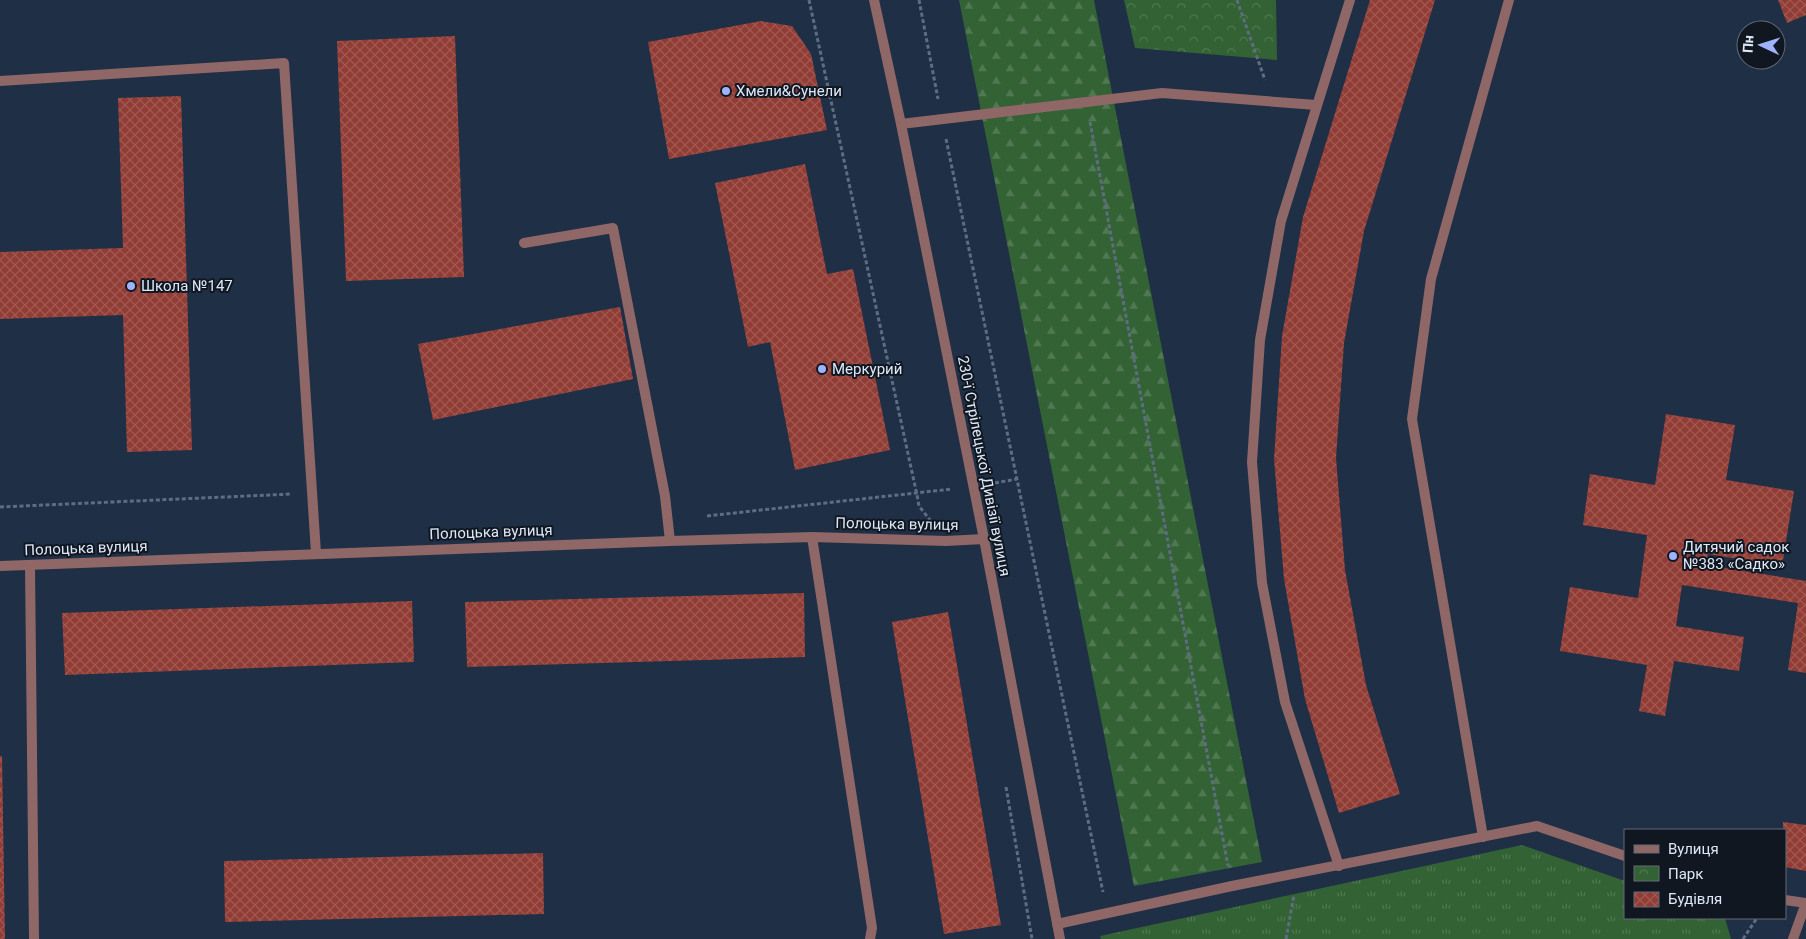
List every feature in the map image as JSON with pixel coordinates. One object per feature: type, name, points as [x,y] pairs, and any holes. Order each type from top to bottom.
[{"type":"street","name":"230-ї Стрілецької Дивізії вулиця","points":[[874,0],[901,124],[984,539],[1060,939]]},
{"type":"street","points":[[1339,866],[1284,702],[1262,583],[1252,462],[1260,340],[1281,221],[1350,0]]},
{"type":"street","points":[[1483,838],[1412,420],[1431,279],[1509,0]]},
{"type":"street","points":[[0,81],[284,63],[316,553]]},
{"type":"street","points":[[901,124],[1162,93],[1316,105]]},
{"type":"street","points":[[524,243],[613,228],[665,496],[670,541]]},
{"type":"street","points":[[812,538],[872,928],[870,939]]},
{"type":"street","name":"Полоцька вулиця","points":[[0,566],[670,541],[812,538],[946,542],[984,539]]},
{"type":"street","points":[[30,565],[34,939]]},
{"type":"street","points":[[1057,924],[1232,886],[1537,826],[1624,856]]},
{"type":"street","points":[[1786,900],[1806,903],[1793,939]]},
{"type":"path","points":[[809,0],[919,506],[946,542]]},
{"type":"path","points":[[919,0],[1107,912]]},
{"type":"path","points":[[1237,0],[1273,102]]},
{"type":"path","points":[[1086,102],[1232,886]]},
{"type":"path","points":[[989,484],[1017,479]]},
{"type":"path","points":[[706,516],[917,495],[953,489]]},
{"type":"path","points":[[0,507],[312,493]]},
{"type":"path","points":[[1006,785],[1032,939]]},
{"type":"path","points":[[1286,939],[1297,873]]},
{"type":"path","points":[[1743,939],[1756,919]]},
{"type":"green space","points":[[959,0],[1094,0],[1262,862],[1134,886]]},
{"type":"green space","points":[[1124,0],[1276,0],[1277,60],[1135,48]]},
{"type":"green space","points":[[1522,845],[1624,881],[1624,919],[1725,919],[1731,939],[1101,939],[1100,936]]},
{"type":"building","points":[[1370,0],[1435,0],[1364,231],[1344,343],[1336,458],[1345,570],[1366,685],[1400,794],[1339,813],[1305,699],[1284,579],[1274,459],[1282,336],[1303,217]]},
{"type":"building","points":[[1778,0],[1806,0],[1806,15],[1787,23]]},
{"type":"building","points":[[761,21],[792,26],[811,54],[827,130],[669,159],[648,42]]},
{"type":"building","points":[[455,36],[464,277],[346,281],[337,41]]},
{"type":"building","points":[[181,96],[192,450],[127,452],[123,315],[0,319],[0,252],[123,248],[118,98]]},
{"type":"building","points":[[805,164],[827,274],[853,269],[890,450],[795,470],[770,342],[748,347],[715,183]]},
{"type":"building","points":[[620,307],[633,379],[433,420],[418,344]]},
{"type":"building","points":[[1666,414],[1735,425],[1726,480],[1794,491],[1782,566],[1708,554],[1707,565],[1806,581],[1806,673],[1788,670],[1798,603],[1682,585],[1676,626],[1744,637],[1739,671],[1674,661],[1665,716],[1639,711],[1647,665],[1560,651],[1570,587],[1638,598],[1647,535],[1583,525],[1590,474],[1655,485]]},
{"type":"building","points":[[804,593],[805,657],[467,667],[465,602]]},
{"type":"building","points":[[412,601],[414,662],[65,675],[62,613]]},
{"type":"building","points":[[948,612],[1001,925],[944,934],[892,622]]},
{"type":"building","points":[[0,756],[2,756],[5,939],[0,939]]},
{"type":"building","points":[[1783,822],[1806,825],[1806,871],[1786,867],[1786,829],[1783,829]]},
{"type":"building","points":[[543,853],[544,914],[225,922],[224,861]]},
{"type":"place","name":"Хмели&Сунели","points":[[726,91]]},
{"type":"place","name":"Школа №147","points":[[131,286]]},
{"type":"place","name":"Меркурий","points":[[822,369]]},
{"type":"place","name":"Дитячий садок №383 «Садко»","points":[[1673,556]]}]
